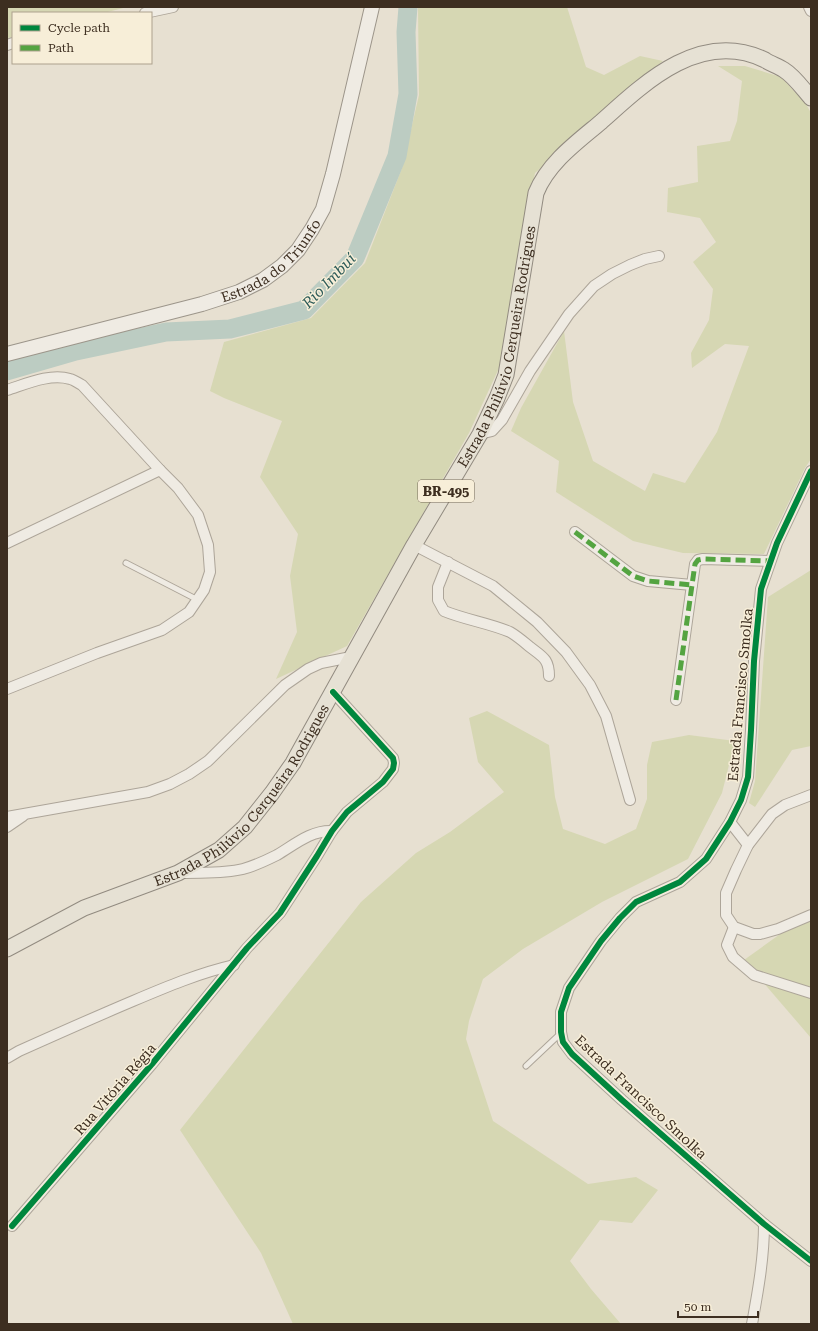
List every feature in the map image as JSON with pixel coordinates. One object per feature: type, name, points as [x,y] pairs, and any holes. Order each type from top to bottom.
[{"type":"main road","name":"Estrada Philúvio Cerqueira Rodrigues","points":[[7,949],[84,908],[178,873],[219,850],[245,827],[272,793],[293,763],[414,544],[480,434],[498,398],[506,375],[536,193],[541,180],[564,154],[625,100],[650,81],[678,63],[699,54],[730,50],[756,56],[784,70],[811,98]]},
{"type":"street","points":[[150,12],[173,7]]},
{"type":"street","name":"Estrada do Triunfo","points":[[7,354],[239,292],[263,280],[282,266],[298,250],[323,209],[333,174],[372,7]]},
{"type":"street","points":[[809,7],[811,11]]},
{"type":"street","points":[[480,434],[492,432],[502,420],[530,371],[564,320],[594,286],[612,274],[645,258],[659,256]]},
{"type":"street","points":[[7,390],[48,378],[71,379],[82,385],[178,488],[198,515],[208,545],[210,572],[204,590],[189,612],[162,630],[97,653],[7,689]]},
{"type":"street","points":[[7,543],[160,470]]},
{"type":"street","name":"Estrada Francisco Smolka","points":[[811,471],[777,543],[761,589],[754,661],[748,777],[741,800],[730,822],[706,859],[680,882],[636,902],[620,918],[601,941],[569,988],[561,1012],[561,1032],[563,1042],[572,1054],[622,1100],[764,1224],[811,1261]]},
{"type":"street","points":[[575,532],[633,576],[648,581],[692,585]]},
{"type":"street","points":[[414,544],[493,586],[537,622],[566,652],[590,685],[606,716],[630,800]]},
{"type":"street","points":[[676,700],[695,564],[698,560],[703,559],[770,562]]},
{"type":"street","points":[[448,562],[438,587],[438,600],[444,612],[495,626],[512,633],[544,658],[549,667],[549,676]]},
{"type":"street","points":[[7,817],[148,792],[170,784],[189,774],[208,761],[285,685],[308,668],[321,663],[352,656]]},
{"type":"street","name":"Rua Vitória Régia","points":[[12,1226],[152,1064],[248,948],[280,913],[332,830],[347,812],[383,782],[393,768],[393,758],[333,692]]},
{"type":"street","points":[[811,795],[785,805],[772,814],[748,845],[726,893],[726,916],[734,927],[753,934],[760,934],[778,929],[811,915]]},
{"type":"street","points":[[7,827],[28,813]]},
{"type":"street","points":[[730,822],[748,845]]},
{"type":"street","points":[[178,873],[221,872],[242,869],[275,856],[317,832],[332,830]]},
{"type":"street","points":[[734,927],[727,945],[733,957],[754,975],[811,993]]},
{"type":"street","points":[[7,1058],[19,1051],[77,1025],[179,982],[211,970],[234,965]]},
{"type":"street","points":[[752,1324],[760,1282],[764,1247],[764,1224]]},
{"type":"lane","points":[[126,563],[198,600]]},
{"type":"lane","points":[[526,1066],[561,1032]]},
{"type":"green space","points":[[7,7],[127,7],[108,12],[12,12],[12,37],[7,38]]},
{"type":"green space","points":[[418,7],[567,7],[586,67],[604,75],[640,56],[663,61],[535,173],[500,366],[469,433],[347,646],[276,679],[297,632],[290,576],[298,534],[260,477],[282,421],[210,391],[224,342],[311,318],[365,263],[402,168],[419,95]]},
{"type":"green space","points":[[718,66],[745,66],[781,77],[806,104],[811,113],[811,459],[805,468],[764,554],[683,553],[633,541],[556,492],[559,461],[511,431],[521,408],[564,331],[573,402],[593,461],[645,491],[653,473],[685,483],[717,432],[749,346],[725,344],[692,368],[691,353],[709,320],[713,289],[693,262],[716,242],[700,218],[667,212],[668,188],[698,182],[697,146],[730,141],[737,121],[742,81]]},
{"type":"green space","points":[[811,570],[811,746],[792,750],[755,807],[749,803],[755,781],[768,597]]},
{"type":"green space","points":[[487,711],[549,745],[555,797],[563,829],[605,844],[636,829],[647,799],[647,765],[652,742],[689,735],[735,741],[722,793],[688,859],[602,902],[523,949],[483,979],[469,1021],[466,1039],[493,1121],[588,1184],[636,1177],[658,1190],[632,1223],[600,1220],[570,1261],[591,1289],[621,1324],[293,1324],[261,1253],[180,1130],[361,902],[416,853],[450,832],[504,792],[478,762],[469,718]]},
{"type":"green space","points":[[811,912],[811,1038],[744,960]]},
{"type":"waterway","name":"Rio Imbuí","points":[[7,371],[76,351],[166,332],[230,329],[304,310],[355,258],[397,156],[408,94],[406,32],[408,7]]},
{"type":"marked path","points":[[575,532],[633,576],[648,581],[692,585]]},
{"type":"marked path","points":[[676,700],[695,564],[698,560],[703,559],[770,561]]},
{"type":"cycle path","points":[[811,471],[777,543],[761,589],[754,661],[748,777],[741,800],[730,822],[706,859],[680,882],[636,902],[620,918],[601,941],[569,988],[561,1012],[561,1032],[563,1042],[572,1054],[622,1100],[764,1224],[811,1261]]},
{"type":"cycle path","points":[[12,1226],[152,1064],[247,948],[280,913],[332,831],[347,812],[383,782],[393,769],[393,758],[333,692]]}]
